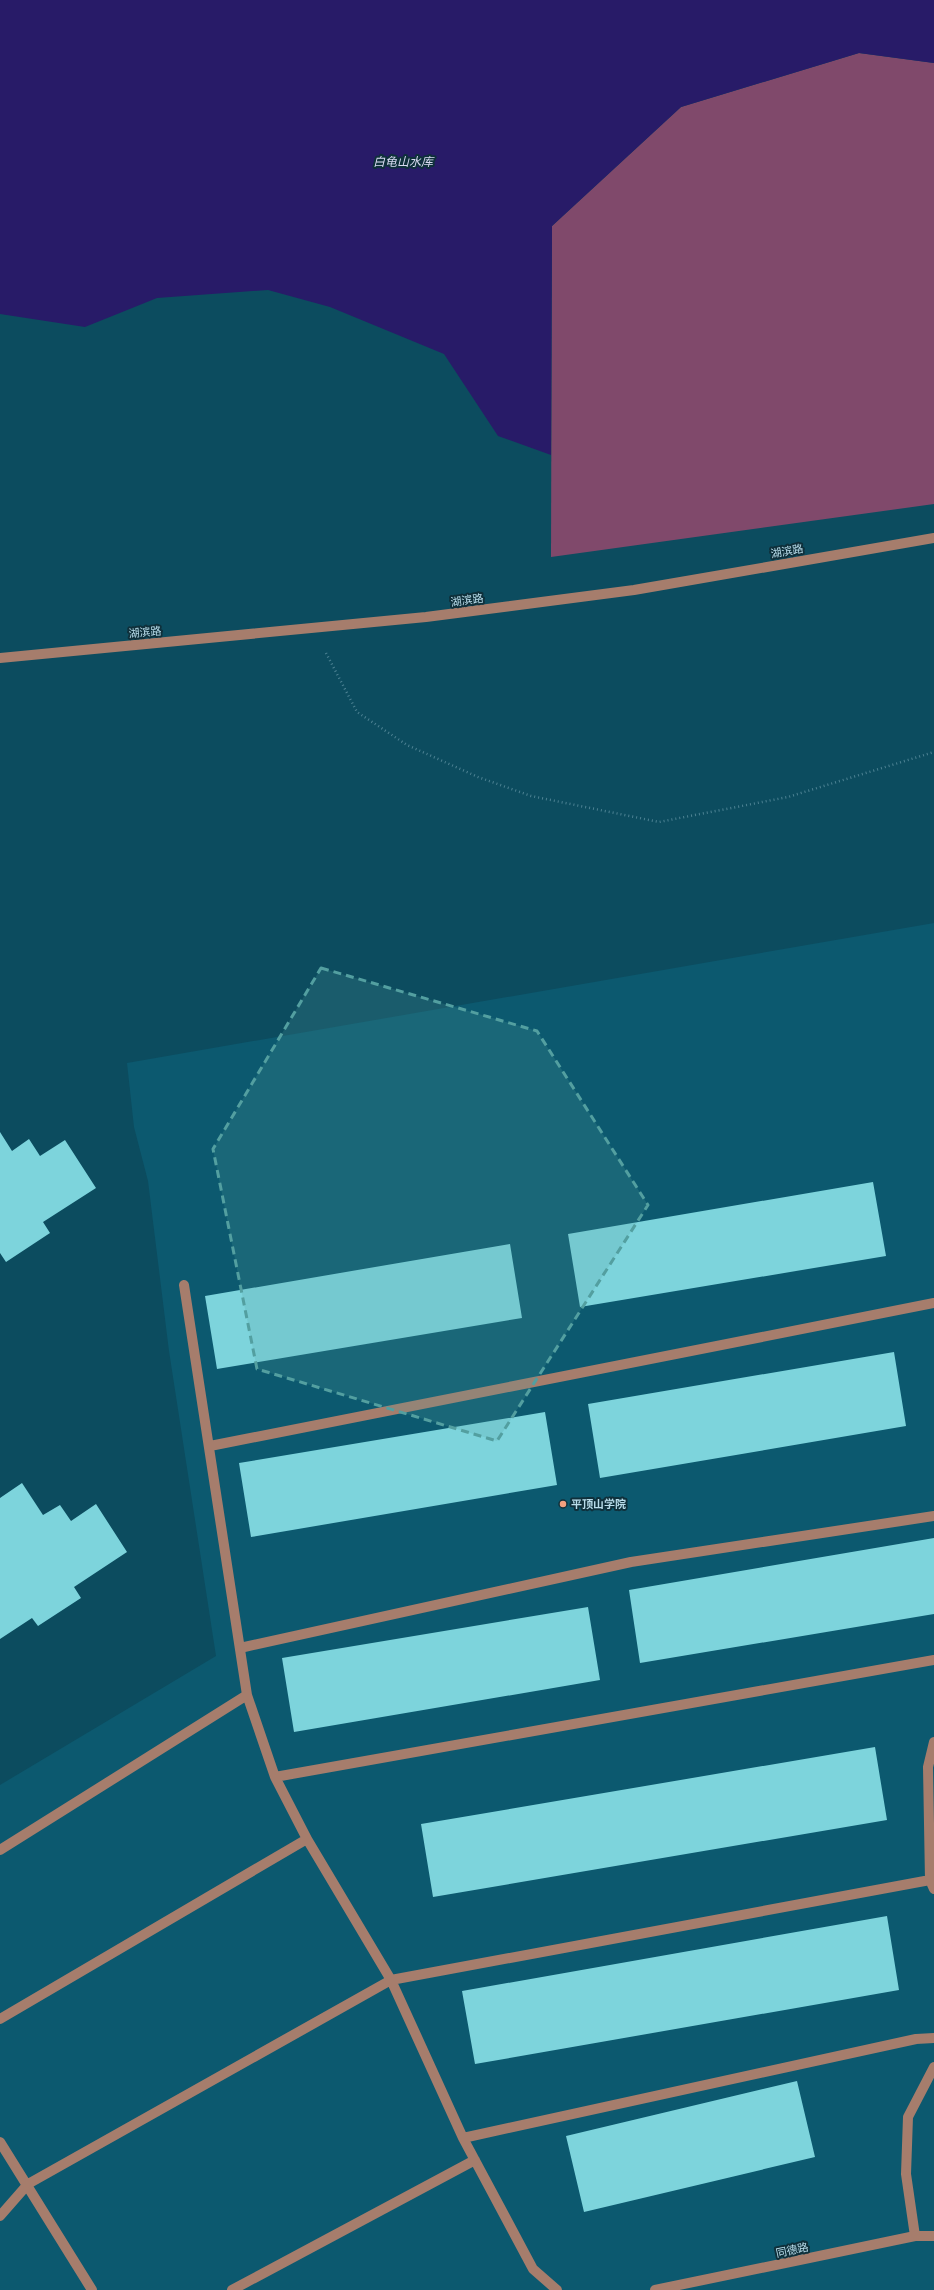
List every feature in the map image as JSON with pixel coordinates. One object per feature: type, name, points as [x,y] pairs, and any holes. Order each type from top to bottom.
[{"type":"street","name":"湖滨路","points":[[0,658],[426,618],[634,590],[934,538]]},
{"type":"street","points":[[184,1285],[248,1695],[275,1776],[307,1839],[391,1980],[464,2138],[533,2269],[557,2290]]},
{"type":"street","points":[[210,1446],[934,1303]]},
{"type":"street","points":[[240,1648],[631,1562],[934,1516]]},
{"type":"street","points":[[275,1776],[934,1660]]},
{"type":"street","points":[[0,1850],[248,1695]]},
{"type":"street","points":[[0,2216],[28,2184],[391,1980],[932,1884],[928,1768],[934,1742]]},
{"type":"street","points":[[0,2019],[307,1839]]},
{"type":"street","points":[[464,2138],[916,2039],[934,2038]]},
{"type":"street","points":[[915,2236],[906,2174],[908,2117],[934,2068]]},
{"type":"street","points":[[0,2142],[28,2184],[92,2290]]},
{"type":"street","points":[[232,2290],[475,2160]]},
{"type":"street","name":"同德路","points":[[655,2290],[915,2236],[934,2236]]},
{"type":"path","points":[[312,628],[357,712],[407,745],[478,777],[531,796],[659,822],[788,797],[934,752]]},
{"type":"highlighted area","points":[[321,968],[537,1031],[648,1205],[497,1441],[257,1369],[213,1149]]},
{"type":"shaded area","points":[[859,53],[934,63],[934,504],[551,557],[552,226],[681,107]]},
{"type":"shaded area","name":"平顶山学院","points":[[934,923],[934,2290],[0,2290],[0,1785],[216,1656],[169,1351],[148,1181],[134,1127],[127,1063]]},
{"type":"water","name":"白龟山水库","points":[[0,0],[934,0],[934,63],[859,53],[681,107],[552,226],[551,455],[498,436],[444,354],[330,307],[268,290],[157,298],[85,327],[0,314]]},
{"type":"building","points":[[0,1132],[12,1151],[29,1139],[40,1156],[65,1140],[96,1188],[43,1222],[50,1233],[6,1262],[0,1253]]},
{"type":"building","points":[[873,1182],[886,1256],[580,1307],[568,1234]]},
{"type":"building","points":[[510,1244],[522,1318],[217,1369],[205,1296]]},
{"type":"building","points":[[894,1352],[906,1426],[600,1478],[588,1404]]},
{"type":"building","points":[[545,1412],[557,1485],[251,1537],[239,1463]]},
{"type":"building","points":[[22,1483],[43,1515],[60,1505],[71,1521],[96,1504],[127,1552],[74,1587],[81,1598],[38,1626],[32,1618],[0,1639],[0,1498]]},
{"type":"building","points":[[934,1538],[934,1614],[640,1663],[629,1590]]},
{"type":"building","points":[[588,1607],[600,1680],[294,1732],[282,1658]]},
{"type":"building","points":[[875,1747],[887,1820],[433,1897],[421,1824]]},
{"type":"building","points":[[887,1916],[899,1990],[475,2064],[462,1991]]},
{"type":"building","points":[[797,2081],[815,2157],[584,2212],[566,2136]]},
{"type":"place","name":"平顶山学院","points":[[563,1504]]}]
